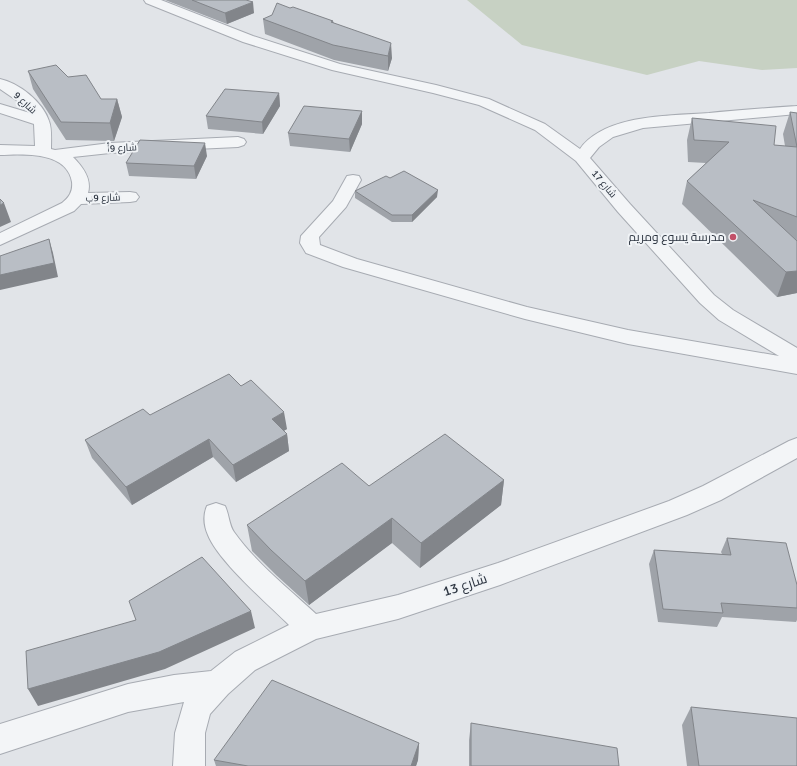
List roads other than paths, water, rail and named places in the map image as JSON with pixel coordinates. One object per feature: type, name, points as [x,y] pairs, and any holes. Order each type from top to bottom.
[{"type":"street","points":[[150,0],[248,39],[317,61],[484,102],[540,127],[582,158]]},
{"type":"street","name":"شارع 9","points":[[0,83],[23,98],[39,116],[42,122],[49,154]]},
{"type":"street","points":[[0,108],[42,122]]},
{"type":"street","name":"شارع 17","points":[[797,110],[643,123],[628,126],[615,130],[593,142],[582,158],[624,208],[707,298],[726,315],[797,358]]},
{"type":"street","name":"شارع 9أ","points":[[0,150],[49,154],[110,148],[238,142]]},
{"type":"street","points":[[0,240],[57,213],[77,199],[81,188],[77,171],[66,160],[49,154]]},
{"type":"street","points":[[353,180],[340,203],[310,236],[308,243],[313,249],[350,263],[525,313],[628,337],[797,367]]},
{"type":"street","name":"شارع 9ب","points":[[77,199],[130,198]]},
{"type":"street","name":"شارع 13","points":[[189,766],[190,733],[197,708],[217,684],[245,662],[311,628],[398,607],[500,574],[678,508],[712,493],[797,447]]},
{"type":"street","points":[[216,513],[220,534],[242,561],[311,628]]},
{"type":"street","points":[[0,739],[128,698],[174,689],[217,684]]},
{"type":"place","name":"مدرسة يسوع ومريم","points":[[733,237]]}]
